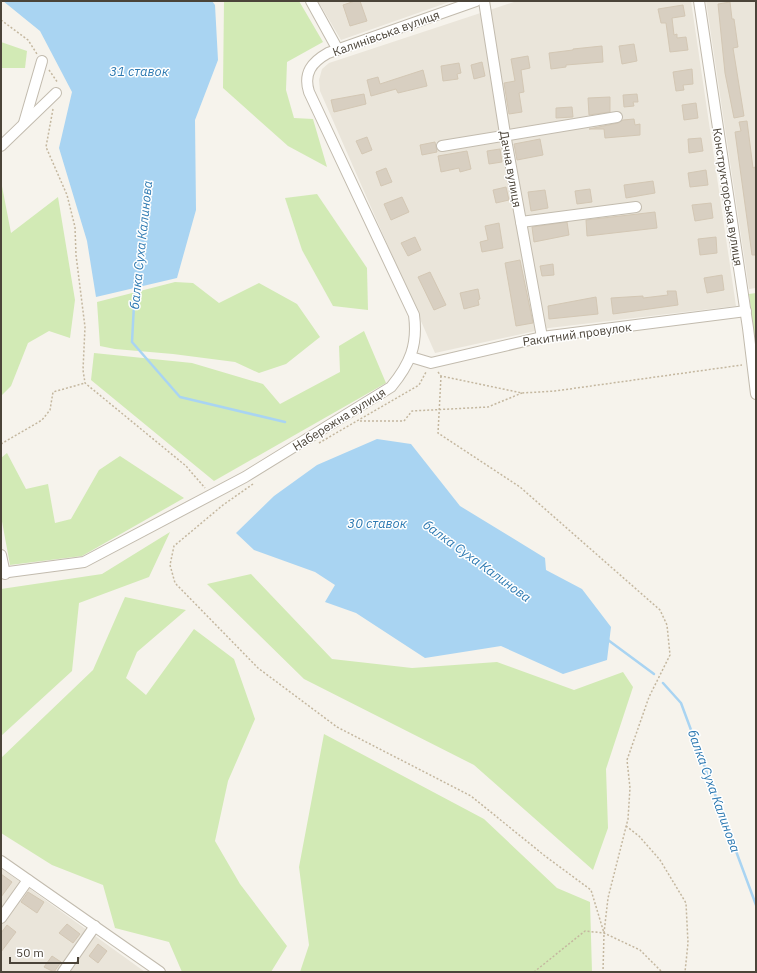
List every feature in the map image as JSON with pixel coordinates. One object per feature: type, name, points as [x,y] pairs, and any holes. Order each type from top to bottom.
[{"type":"street","points":[[311,1],[338,50]]},
{"type":"street","name":"Калинівська вулиця","points":[[318,59],[338,50],[476,1]]},
{"type":"street","name":"Дачна вулиця","points":[[484,1],[505,134],[542,337]]},
{"type":"street","name":"Конструкторська вулиця","points":[[699,1],[746,311],[756,394]]},
{"type":"street","name":"Набережна вулиця","points":[[3,573],[84,562],[244,477],[391,387],[403,373],[411,357],[415,324],[411,306],[309,92],[307,86],[309,71],[312,64],[318,59]]},
{"type":"street","points":[[23,124],[42,61]]},
{"type":"street","points":[[1,146],[56,93]]},
{"type":"street","points":[[442,146],[505,134],[617,117]]},
{"type":"street","points":[[521,222],[636,207]]},
{"type":"street","name":"Ракитний провулок","points":[[411,357],[431,363],[542,337],[746,311]]},
{"type":"street","points":[[1,556],[3,573]]},
{"type":"street","points":[[1,861],[160,972]]},
{"type":"street","points":[[1,918],[28,880]]},
{"type":"street","points":[[63,972],[95,926]]},
{"type":"path","points":[[1,20],[28,40],[58,83],[46,147],[67,195],[75,227],[76,255],[85,327],[85,383],[186,466],[211,495]]},
{"type":"path","points":[[317,445],[419,385],[431,363],[441,376],[438,433],[520,487],[660,610],[668,625],[670,655],[649,697],[627,760],[630,788],[626,826],[608,898],[604,933],[603,972]]},
{"type":"path","points":[[441,376],[522,393],[555,391],[752,363]]},
{"type":"path","points":[[1,444],[42,420],[50,410],[53,392],[85,383]]},
{"type":"path","points":[[358,421],[404,421],[412,411],[440,411],[488,407],[522,393]]},
{"type":"path","points":[[256,482],[224,505],[174,546],[170,565],[175,583],[258,668],[331,722],[471,796],[591,890],[604,933]]},
{"type":"path","points":[[626,826],[639,836],[660,860],[686,903],[688,942],[685,972]]},
{"type":"path","points":[[534,972],[585,931],[604,933],[640,950],[662,972]]},
{"type":"shaded area","points":[[318,1],[452,1],[341,40]]},
{"type":"shaded area","points":[[517,1],[691,1],[736,306],[549,328],[435,353],[320,91],[319,80],[322,69],[329,63]]},
{"type":"shaded area","points":[[706,1],[756,1],[756,288],[749,289]]},
{"type":"shaded area","points":[[1,868],[145,972],[1,972]]},
{"type":"green space","points":[[224,1],[299,1],[323,42],[287,62],[286,90],[294,118],[313,119],[327,167],[288,146],[223,88]]},
{"type":"green space","points":[[1,42],[27,51],[25,68],[1,68]]},
{"type":"green space","points":[[1,181],[11,233],[58,197],[75,300],[70,338],[49,331],[28,343],[11,386],[1,396]]},
{"type":"green space","points":[[317,194],[367,268],[368,310],[333,306],[302,250],[285,198]]},
{"type":"green space","points":[[175,282],[193,283],[219,303],[259,283],[297,304],[320,337],[286,364],[259,373],[235,362],[173,354],[115,349],[100,346],[97,302]]},
{"type":"green space","points":[[756,293],[756,351],[749,294]]},
{"type":"green space","points":[[364,331],[386,383],[214,481],[91,380],[94,353],[192,363],[263,384],[280,404],[340,372],[339,346]]},
{"type":"green space","points":[[7,453],[26,489],[48,484],[55,523],[71,519],[99,470],[120,456],[184,498],[82,556],[10,565],[1,516],[1,458]]},
{"type":"green space","points":[[170,532],[149,577],[79,603],[72,671],[1,736],[1,589],[102,574]]},
{"type":"green space","points":[[251,574],[332,659],[412,668],[497,662],[574,690],[623,672],[633,687],[606,769],[608,828],[593,870],[474,765],[304,679],[207,584]]},
{"type":"green space","points":[[125,597],[186,610],[137,652],[126,678],[146,695],[194,629],[234,659],[255,719],[228,781],[215,841],[240,884],[287,946],[271,972],[182,972],[169,942],[115,928],[103,885],[52,865],[1,833],[1,758],[93,670]]},
{"type":"green space","points":[[324,734],[484,819],[557,888],[590,902],[592,972],[300,972],[309,945],[299,867]]},
{"type":"water","name":"31 ставок","points":[[3,1],[212,1],[215,5],[218,60],[195,120],[196,210],[177,278],[96,297],[87,241],[59,148],[72,92],[40,31]]},
{"type":"water","name":"30 ставок","points":[[377,439],[411,444],[460,506],[545,558],[546,570],[582,589],[611,627],[607,660],[563,674],[501,646],[425,658],[356,613],[325,602],[335,585],[315,572],[254,550],[236,533],[274,496],[317,465]]},
{"type":"building","points":[[360,1],[367,21],[350,26],[343,5]]},
{"type":"building","points":[[730,2],[738,47],[733,48],[744,116],[734,118],[725,73],[718,4]]},
{"type":"building","points":[[683,5],[685,16],[672,18],[674,35],[677,34],[677,38],[686,37],[688,50],[670,52],[666,23],[661,23],[658,9]]},
{"type":"building","points":[[634,44],[637,61],[622,64],[619,46]]},
{"type":"building","points":[[602,46],[603,62],[566,65],[566,67],[551,69],[549,53]]},
{"type":"building","points":[[528,56],[530,68],[521,70],[524,92],[519,93],[522,112],[509,114],[504,83],[515,81],[511,59]]},
{"type":"building","points":[[482,62],[485,76],[474,79],[471,65]]},
{"type":"building","points":[[459,63],[461,73],[457,74],[458,79],[443,81],[441,66]]},
{"type":"building","points":[[692,69],[693,84],[683,85],[684,90],[676,91],[673,72]]},
{"type":"building","points":[[423,70],[427,86],[398,93],[396,89],[371,96],[367,80],[378,77],[380,84]]},
{"type":"building","points":[[364,94],[366,104],[334,112],[331,100]]},
{"type":"building","points":[[637,94],[638,102],[633,102],[634,106],[624,107],[623,95]]},
{"type":"building","points":[[610,97],[610,112],[589,115],[588,98]]},
{"type":"building","points":[[696,103],[698,118],[684,120],[682,105]]},
{"type":"building","points":[[572,107],[573,117],[556,118],[556,108]]},
{"type":"building","points":[[634,119],[635,125],[640,124],[640,135],[605,138],[604,129],[589,129],[618,123],[623,120]]},
{"type":"building","points":[[747,121],[753,168],[755,167],[756,175],[756,255],[752,255],[735,132],[741,131],[739,122]]},
{"type":"building","points":[[367,137],[372,150],[362,154],[356,141]]},
{"type":"building","points":[[701,138],[703,151],[689,153],[688,139]]},
{"type":"building","points":[[540,139],[543,155],[517,160],[514,144]]},
{"type":"building","points":[[435,142],[437,152],[422,155],[420,145]]},
{"type":"building","points":[[500,149],[502,162],[489,164],[487,151]]},
{"type":"building","points":[[467,151],[471,169],[460,172],[459,168],[441,172],[438,156]]},
{"type":"building","points":[[386,168],[392,182],[381,186],[376,172]]},
{"type":"building","points":[[706,170],[708,185],[690,187],[688,173]]},
{"type":"building","points":[[653,181],[655,193],[626,198],[624,185]]},
{"type":"building","points":[[506,187],[509,200],[496,203],[493,190]]},
{"type":"building","points":[[590,189],[592,202],[577,204],[575,191]]},
{"type":"building","points":[[545,190],[548,208],[531,211],[528,192]]},
{"type":"building","points":[[402,197],[409,212],[391,220],[384,204]]},
{"type":"building","points":[[711,203],[713,218],[695,221],[692,205]]},
{"type":"building","points":[[655,212],[657,228],[587,236],[586,220]]},
{"type":"building","points":[[567,222],[569,235],[534,242],[532,227]]},
{"type":"building","points":[[499,223],[503,248],[482,252],[480,242],[488,240],[485,226]]},
{"type":"building","points":[[415,237],[421,250],[408,256],[401,243]]},
{"type":"building","points":[[716,237],[717,253],[700,255],[698,239]]},
{"type":"building","points":[[520,260],[533,323],[516,326],[505,263]]},
{"type":"building","points":[[553,264],[554,275],[542,276],[540,266]]},
{"type":"building","points":[[430,272],[446,305],[434,310],[418,277]]},
{"type":"building","points":[[722,275],[724,290],[707,293],[704,278]]},
{"type":"building","points":[[478,289],[480,299],[478,300],[479,305],[464,309],[460,293]]},
{"type":"building","points":[[667,291],[676,291],[678,305],[613,314],[611,298],[643,296],[643,298],[668,295]]},
{"type":"building","points":[[596,297],[598,314],[549,319],[548,306]]},
{"type":"building","points":[[1,874],[12,882],[1,897]]},
{"type":"building","points":[[28,892],[44,902],[37,913],[21,902]]},
{"type":"building","points":[[67,924],[80,934],[73,943],[59,933]]},
{"type":"building","points":[[7,925],[16,932],[1,952],[1,933]]},
{"type":"building","points":[[98,944],[107,951],[98,963],[89,956]]},
{"type":"building","points":[[52,956],[61,962],[54,972],[44,967]]},
{"type":"waterway","name":"балка Суха Калинова","points":[[135,286],[132,342],[180,397],[285,422]]},
{"type":"waterway","name":"балка Суха Калинова","points":[[608,640],[654,674]]},
{"type":"waterway","name":"балка Суха Калинова","points":[[663,683],[681,703],[756,905]]}]
